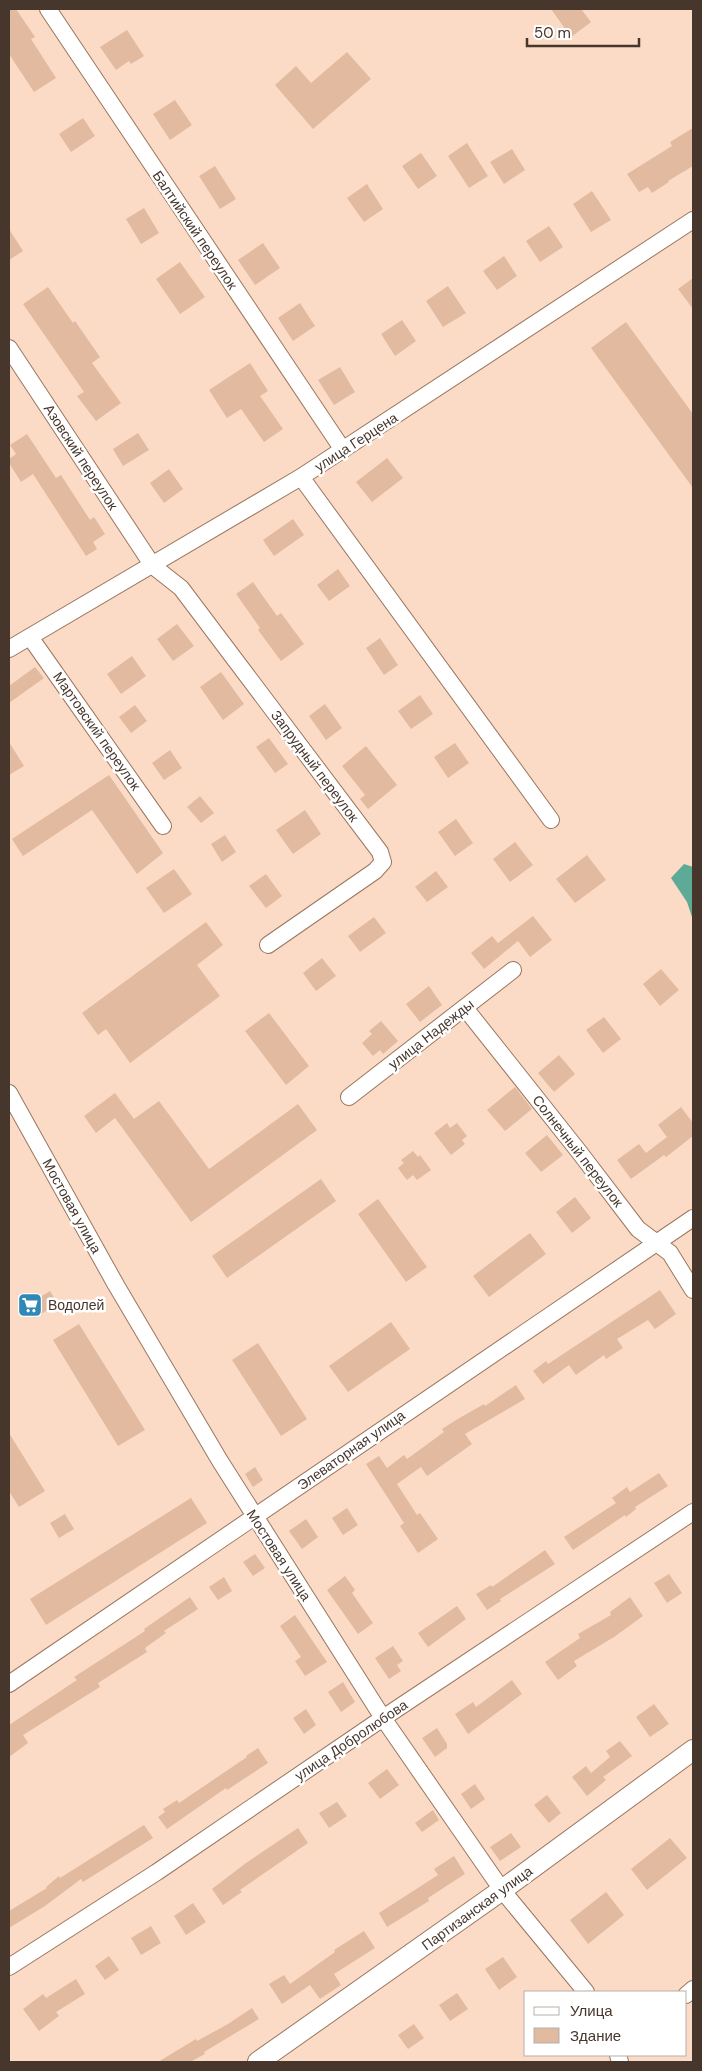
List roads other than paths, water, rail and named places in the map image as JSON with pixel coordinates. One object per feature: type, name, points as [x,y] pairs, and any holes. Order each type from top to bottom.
[{"type":"street","name":"Балтийский переулок","points":[[48,9],[343,450]]},
{"type":"street","name":"улица Герцена","points":[[9,649],[302,477],[693,220]]},
{"type":"street","name":"Азовский переулок","points":[[9,348],[153,566]]},
{"type":"street","points":[[302,477],[551,820]]},
{"type":"street","name":"Запрудный переулок","points":[[153,566],[181,588],[374,844],[383,862],[375,871],[268,945]]},
{"type":"street","name":"Мартовский переулок","points":[[30,637],[163,826]]},
{"type":"street","name":"улица Надежды","points":[[349,1097],[513,970]]},
{"type":"street","name":"Солнечный переулок","points":[[465,1008],[638,1229],[673,1257],[693,1290]]},
{"type":"street","name":"Мостовая улица","points":[[9,1093],[121,1293],[215,1453],[383,1718],[502,1890],[585,1991]]},
{"type":"street","name":"Элеваторная улица","points":[[9,1684],[693,1218]]},
{"type":"street","name":"улица Добролюбова","points":[[9,1967],[157,1872],[383,1718],[693,1512]]},
{"type":"street","name":"Партизанская улица","points":[[258,2062],[502,1890],[693,1750]]},
{"type":"water","points":[[684,864],[693,867],[693,920],[687,902],[671,878]]},
{"type":"place","name":"Водолей","points":[[30,1305]]}]
